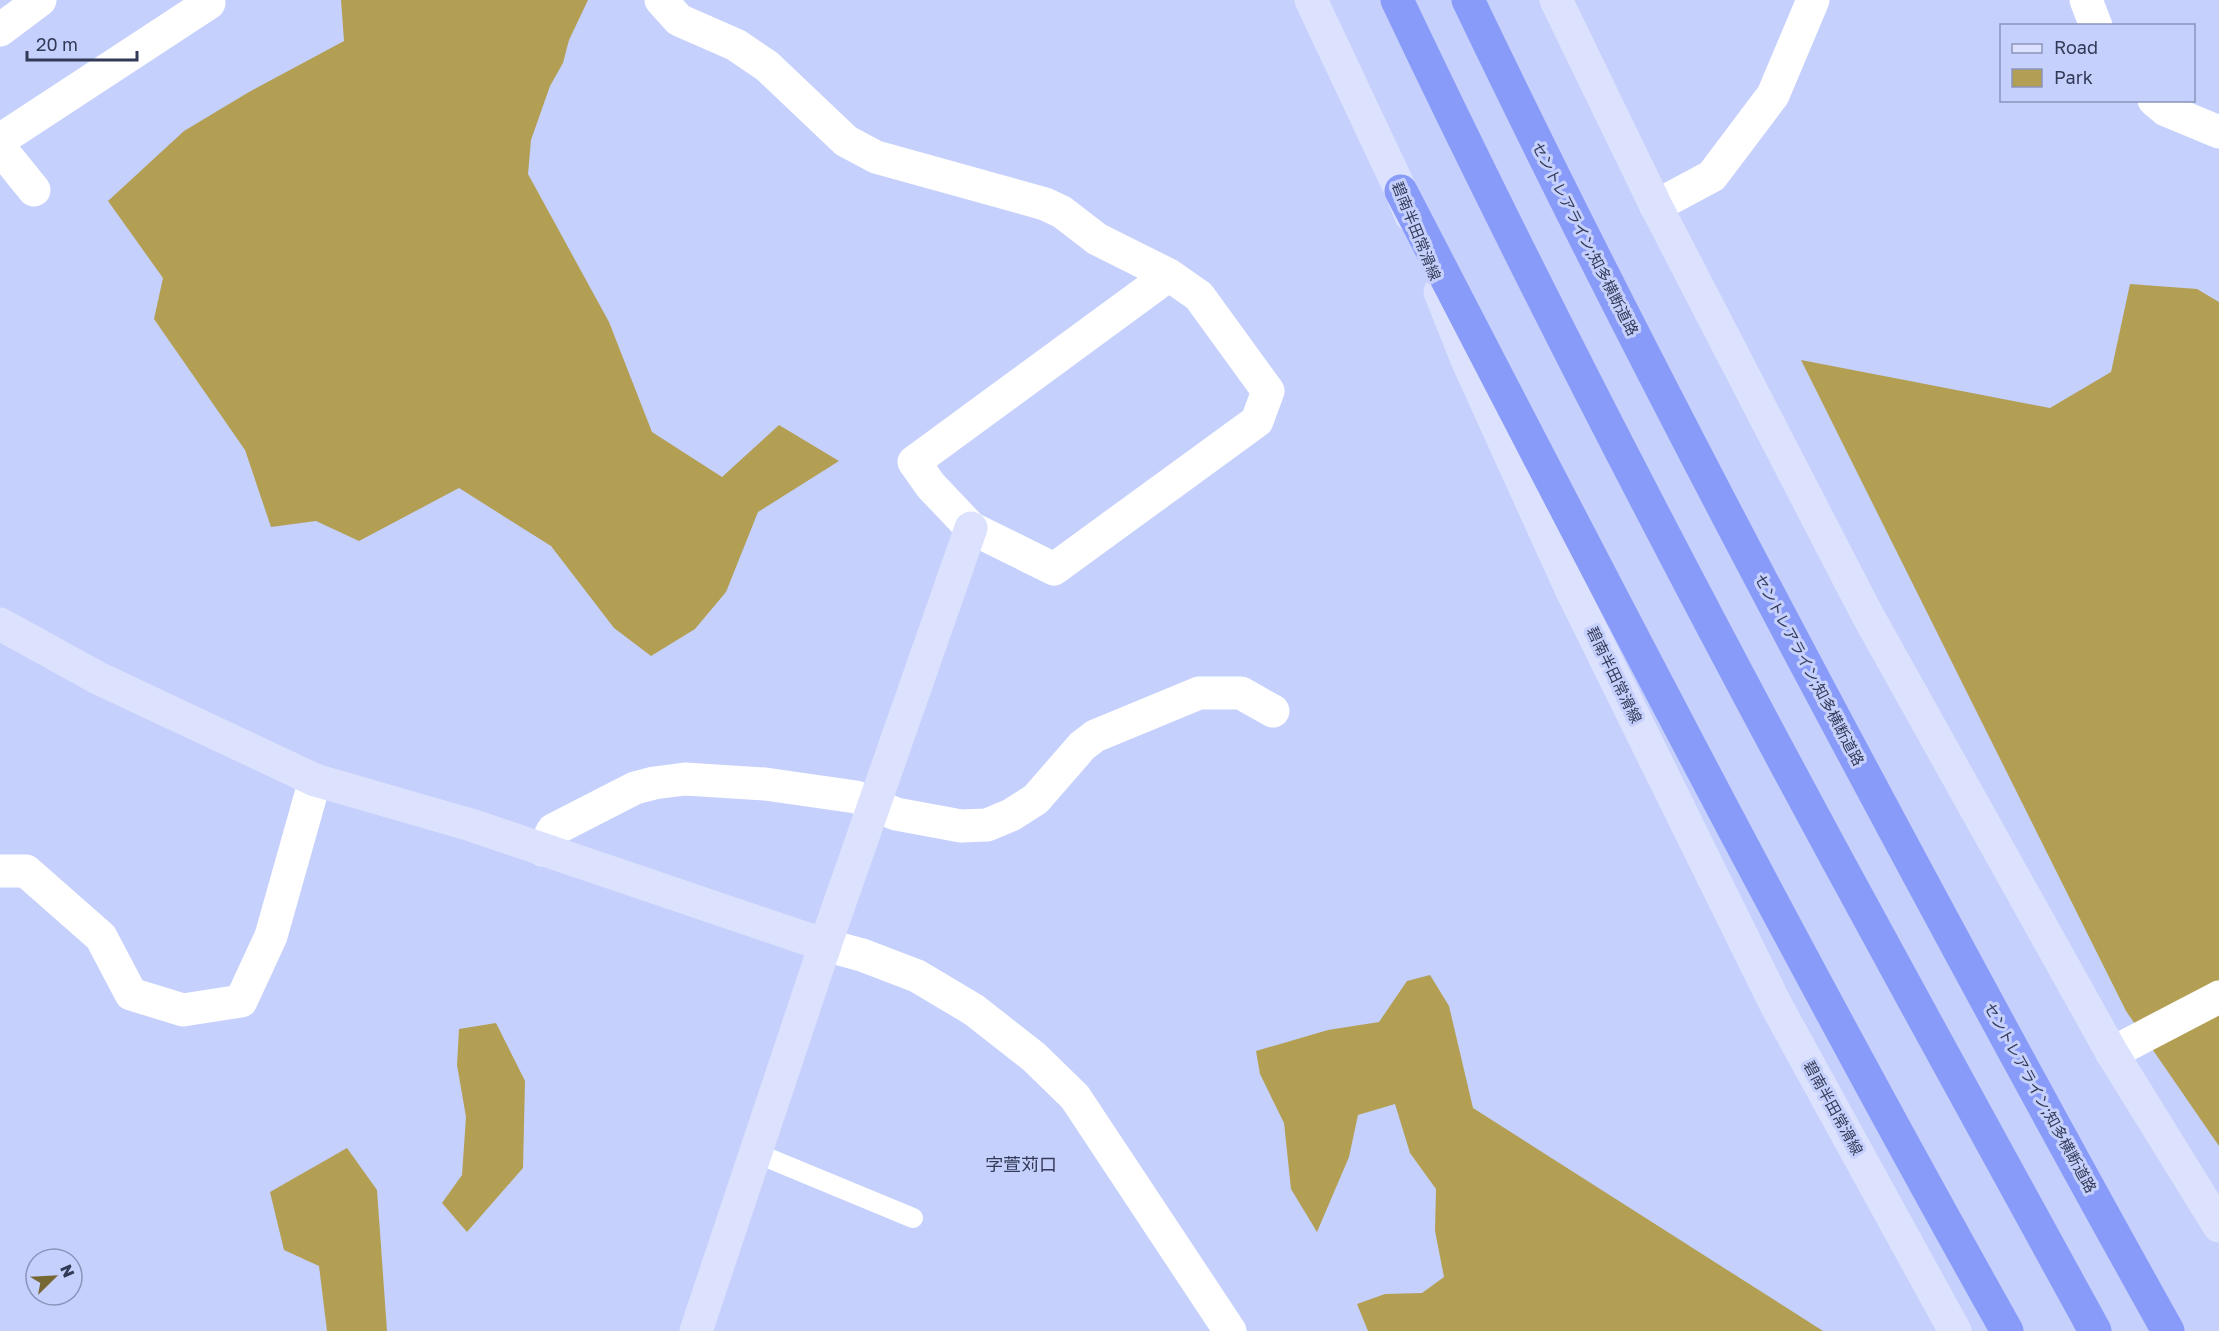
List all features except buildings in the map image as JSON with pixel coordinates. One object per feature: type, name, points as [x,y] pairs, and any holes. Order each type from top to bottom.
[{"type":"highway","points":[[1397,0],[1556,322],[1707,617],[2021,1199],[2095,1331]]},
{"type":"highway","name":"セントレアライン;知多横断道路","points":[[1468,0],[1525,119],[1703,472],[2007,1040],[2168,1331]]},
{"type":"highway","points":[[1401,191],[1763,886],[2007,1331]]},
{"type":"main road","name":"碧南半田常滑線","points":[[1311,0],[1401,191],[1467,360],[1571,589],[1776,1005],[1955,1331]]},
{"type":"main road","points":[[1556,0],[1656,206],[1867,614],[2112,1053],[2219,1226]]},
{"type":"main road","points":[[696,1331],[825,945],[971,528]]},
{"type":"main road","points":[[0,624],[98,678],[315,780],[471,825],[825,945]]},
{"type":"street","points":[[0,30],[40,0]]},
{"type":"street","points":[[0,140],[209,3],[207,0]]},
{"type":"street","points":[[661,0],[679,20],[736,45],[767,66],[846,141],[876,157],[1044,204],[1062,212],[1097,239],[1169,275],[1198,296],[1268,391],[1257,421],[1054,569],[971,528],[931,486],[914,462],[1169,275]]},
{"type":"street","points":[[1656,206],[1712,176],[1773,95],[1812,0]]},
{"type":"street","points":[[2086,0],[2095,24]]},
{"type":"street","points":[[2156,102],[2166,110],[2219,132]]},
{"type":"street","points":[[0,148],[34,190]]},
{"type":"street","points":[[543,850],[553,830],[635,788],[685,779],[765,784],[856,797],[896,814],[961,826],[987,825],[1011,815],[1036,799],[1082,746],[1095,736],[1188,697],[1199,693],[1241,693],[1273,711]]},
{"type":"street","points":[[0,871],[26,871],[101,937],[131,994],[183,1010],[241,1001],[271,936],[315,780]]},
{"type":"street","points":[[825,945],[862,954],[917,976],[974,1010],[1034,1057],[1075,1097],[1230,1331]]},
{"type":"street","points":[[2112,1053],[2219,997]]},
{"type":"lane","points":[[756,1153],[913,1218]]},
{"type":"green space","points":[[341,0],[588,0],[569,40],[563,63],[550,86],[531,140],[528,174],[609,322],[652,432],[722,477],[779,425],[839,461],[758,512],[726,592],[695,629],[651,656],[614,628],[551,546],[459,488],[359,541],[316,521],[271,527],[245,450],[154,319],[163,278],[108,201],[184,131],[249,92],[344,41]]},
{"type":"green space","points":[[2130,284],[2197,289],[2219,302],[2219,1146],[2126,1011],[1801,360],[2050,408],[2111,372]]},
{"type":"green space","points":[[1430,975],[1449,1006],[1473,1108],[1823,1331],[1368,1331],[1357,1304],[1385,1294],[1422,1293],[1444,1277],[1435,1231],[1436,1189],[1410,1153],[1395,1104],[1358,1115],[1349,1157],[1317,1232],[1291,1189],[1284,1123],[1260,1074],[1256,1051],[1328,1030],[1379,1022],[1407,981]]},
{"type":"green space","points":[[496,1023],[525,1081],[523,1168],[467,1232],[442,1203],[462,1175],[466,1117],[457,1065],[459,1029]]},
{"type":"green space","points":[[347,1148],[377,1190],[387,1331],[327,1331],[319,1266],[284,1250],[270,1192]]},
{"type":"district","name":"字萱苅口","points":[[1021,1165]]}]
